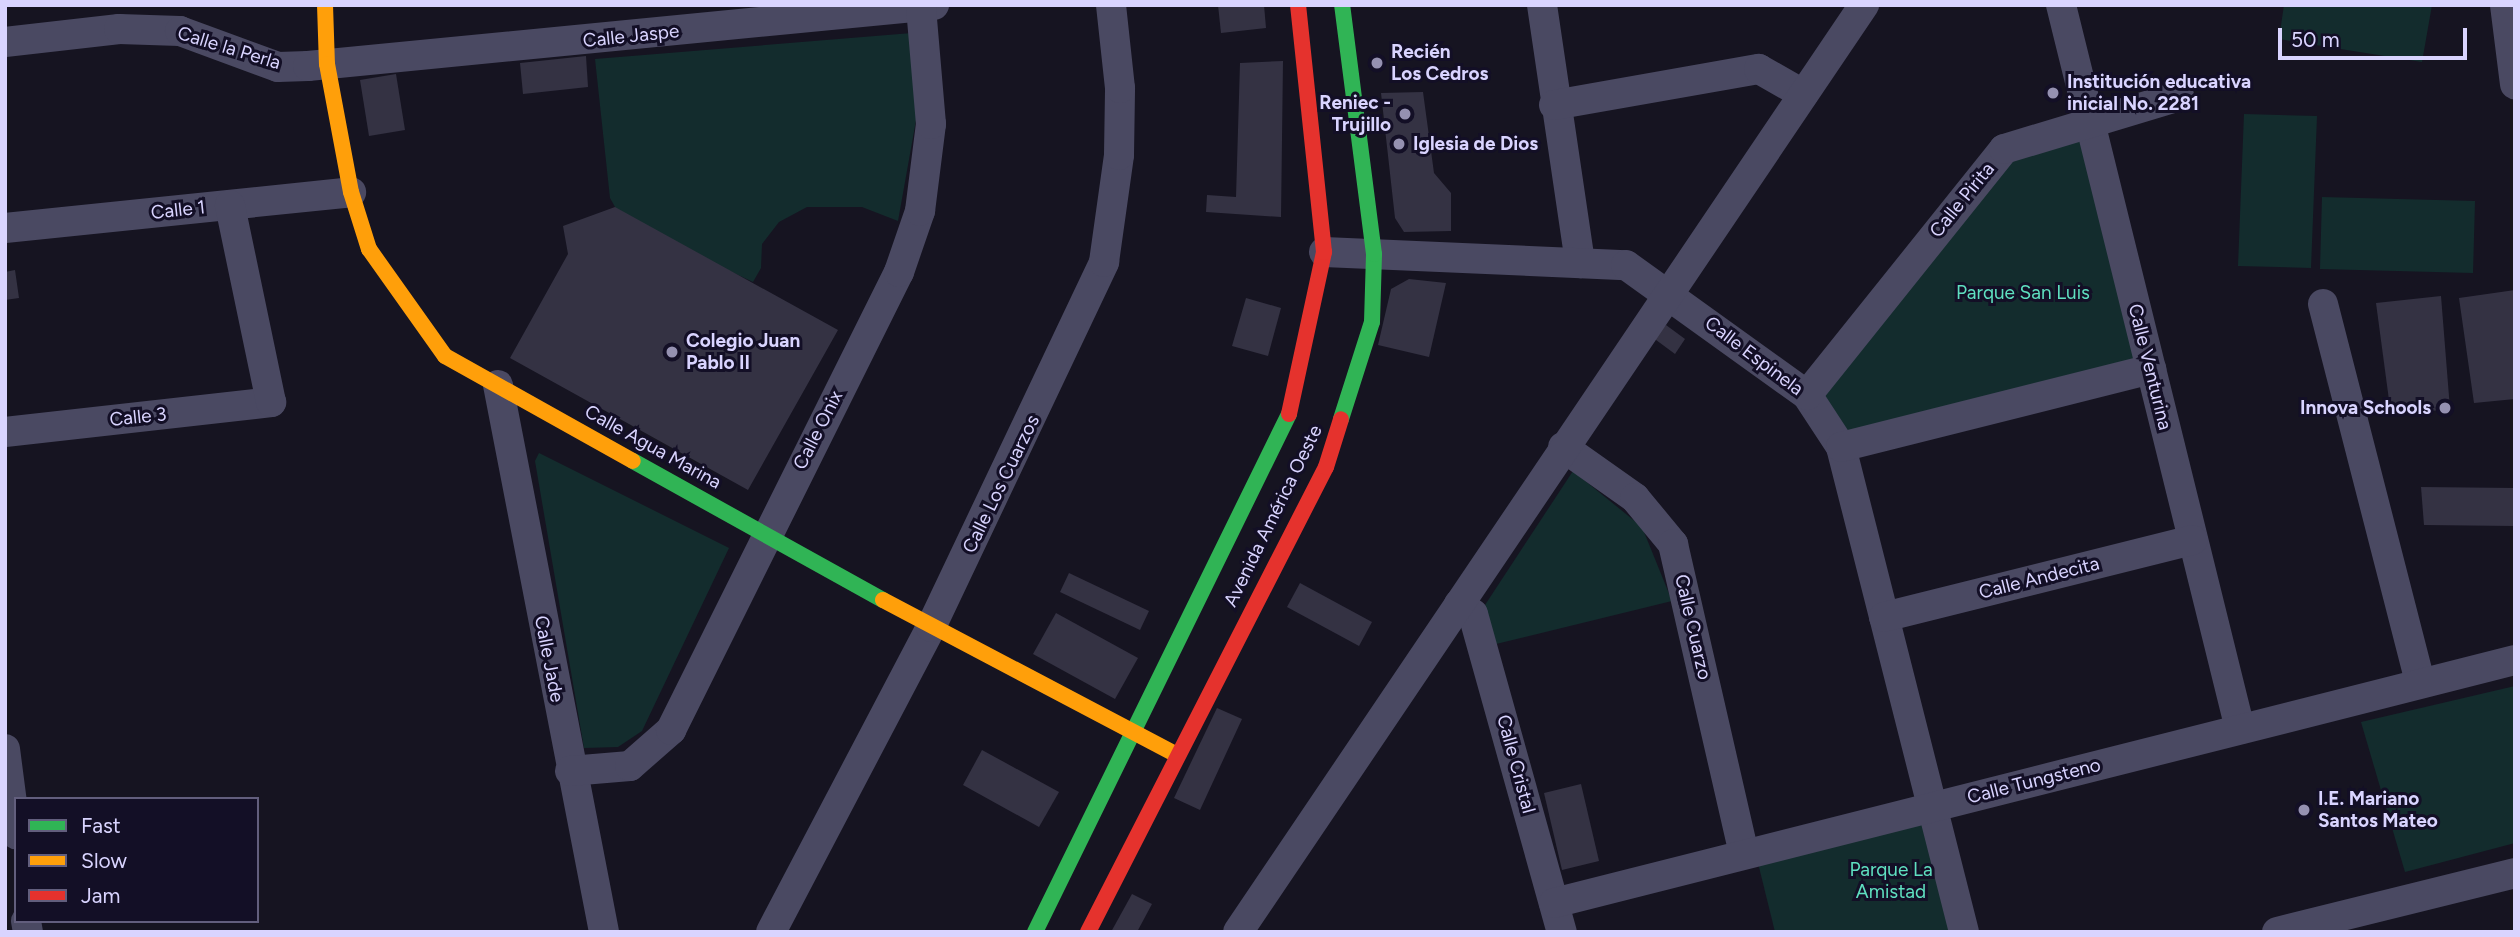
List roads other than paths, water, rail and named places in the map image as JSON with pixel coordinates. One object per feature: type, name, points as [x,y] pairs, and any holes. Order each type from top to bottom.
[{"type":"main road","name":"Calle Agua Marina","points":[[325,5],[327,64],[351,192],[369,249],[445,356],[931,627],[1136,731],[1175,754]]},
{"type":"main road","name":"Avenida América Oeste","points":[[1035,932],[1136,731],[1296,399],[1324,252],[1298,5]]},
{"type":"main road","name":"Avenida América Oeste","points":[[1088,932],[1175,754],[1326,467],[1372,322],[1374,254],[1342,5]]},
{"type":"street","name":"Calle Los Cuarzos","points":[[771,932],[931,627],[1104,261],[1119,155],[1120,88],[1111,5]]},
{"type":"street","points":[[1542,5],[1554,105],[1580,263]]},
{"type":"street","points":[[1238,932],[1667,292],[1864,5]]},
{"type":"street","name":"Calle Venturina","points":[[2061,5],[2241,729]]},
{"type":"street","points":[[2505,5],[2515,84]]},
{"type":"street","name":"Calle Jaspe","points":[[327,64],[928,6]]},
{"type":"street","name":"Calle Onix","points":[[570,771],[630,766],[671,730],[764,533],[899,272],[920,211],[931,124],[928,6]]},
{"type":"street","name":"Calle la Perla","points":[[5,42],[118,17],[180,31],[278,67],[327,64]]},
{"type":"street","points":[[1554,105],[1759,69],[1803,94]]},
{"type":"street","name":"Calle Pirita","points":[[1807,395],[2004,149],[2089,120],[2179,96]]},
{"type":"street","name":"Calle 1","points":[[5,228],[351,192]]},
{"type":"street","name":"Calle 3","points":[[5,432],[271,402],[230,205]]},
{"type":"street","name":"Calle Espinela","points":[[1324,252],[1626,265],[1807,395],[1841,447],[1964,932]]},
{"type":"street","points":[[2323,304],[2420,683]]},
{"type":"street","points":[[1841,447],[2151,369]]},
{"type":"street","name":"Calle Jade","points":[[498,385],[570,771],[604,932]]},
{"type":"street","name":"Calle Cuarzo","points":[[1563,447],[1635,498],[1673,544],[1744,854]]},
{"type":"street","name":"Calle Andecita","points":[[1884,617],[2193,540]]},
{"type":"street","name":"Calle Cristal","points":[[1460,604],[1473,614],[1562,932]]},
{"type":"street","name":"Calle Tungsteno","points":[[1554,903],[2515,660]]},
{"type":"street","points":[[5,749],[14,819]]},
{"type":"street","points":[[2277,932],[2377,920],[2515,873]]},
{"type":"place","name":"Recién Los Cedros","points":[[1377,63]]},
{"type":"place","name":"Institución educativa inicial No. 2281","points":[[2053,93]]},
{"type":"place","name":"Reniec - Trujillo","points":[[1405,114]]},
{"type":"place","name":"Iglesia de Dios","points":[[1399,144]]},
{"type":"place","name":"Colegio Juan Pablo II","points":[[672,352]]},
{"type":"place","name":"Innova Schools","points":[[2445,408]]},
{"type":"place","name":"I.E. Mariano Santos Mateo","points":[[2304,810]]},
{"type":"park label","name":"Parque San Luis","points":[[2023,293]]},
{"type":"park label","name":"Parque La Amistad","points":[[1891,881]]}]
